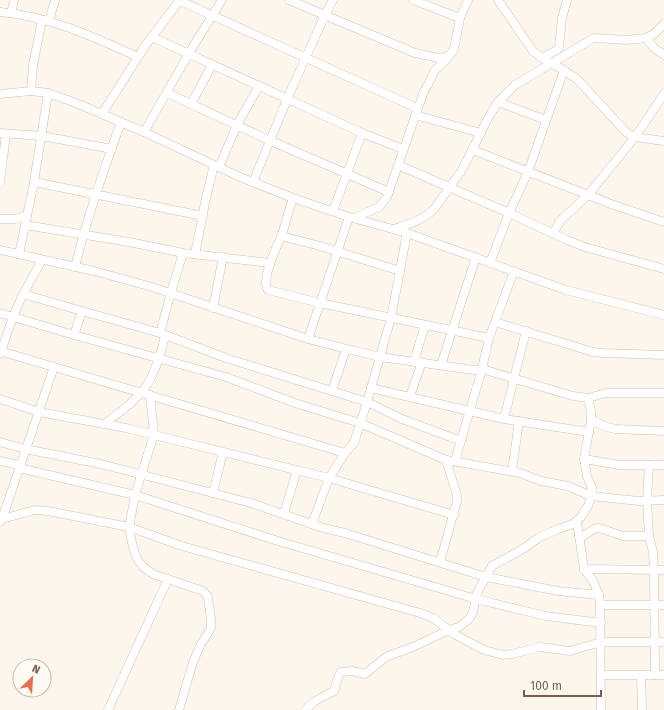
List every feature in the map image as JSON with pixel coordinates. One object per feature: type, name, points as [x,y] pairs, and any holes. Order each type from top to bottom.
[{"type":"street","points":[[11,13],[14,0]]},
{"type":"street","points":[[31,91],[33,65],[46,21],[55,0]]},
{"type":"street","points":[[102,114],[138,57],[179,0],[306,58],[416,112],[481,133]]},
{"type":"street","points":[[144,132],[188,54],[222,0]]},
{"type":"street","points":[[290,0],[415,53],[439,58],[449,56]]},
{"type":"street","points":[[253,182],[306,58],[333,0]]},
{"type":"street","points":[[413,0],[460,18]]},
{"type":"street","points":[[308,339],[338,252],[352,217],[379,207],[384,202],[389,192],[424,91],[435,70],[449,56],[455,46],[460,18],[468,0]]},
{"type":"street","points":[[498,0],[528,46],[542,58],[577,79],[622,128],[635,137],[664,142]]},
{"type":"street","points":[[542,58],[557,50],[559,47],[562,18],[567,0]]},
{"type":"street","points":[[0,12],[46,21],[81,32],[138,57]]},
{"type":"street","points":[[394,229],[425,217],[435,208],[462,170],[498,102],[515,85],[594,38],[627,40],[646,38],[654,34],[664,24]]},
{"type":"street","points":[[152,37],[212,66],[362,133],[403,149]]},
{"type":"street","points":[[646,38],[654,48],[664,54]]},
{"type":"street","points":[[191,104],[212,66]]},
{"type":"street","points":[[490,263],[509,213],[528,172],[564,70]]},
{"type":"street","points":[[195,254],[206,198],[216,166],[258,86]]},
{"type":"street","points":[[0,94],[31,91],[48,93],[121,122],[216,166],[293,198],[407,233],[590,297],[664,315]]},
{"type":"street","points":[[19,254],[34,182],[48,93]]},
{"type":"street","points":[[167,93],[270,141],[389,192]]},
{"type":"street","points":[[553,234],[560,221],[588,195],[635,137],[664,94]]},
{"type":"street","points":[[498,102],[546,120]]},
{"type":"street","points":[[75,267],[95,194],[121,122]]},
{"type":"street","points":[[333,211],[362,133]]},
{"type":"street","points":[[0,183],[3,134],[42,136],[112,149]]},
{"type":"street","points":[[473,150],[588,195],[664,222]]},
{"type":"street","points":[[398,165],[585,247],[664,269]]},
{"type":"street","points":[[34,182],[203,216]]},
{"type":"street","points":[[293,198],[281,236],[270,263],[266,284],[266,288],[268,290],[320,303],[489,338]]},
{"type":"street","points":[[0,220],[15,219],[27,216]]},
{"type":"street","points":[[25,224],[183,253],[270,263]]},
{"type":"street","points":[[312,524],[329,478],[344,453],[354,443],[391,318],[407,233]]},
{"type":"street","points":[[281,236],[400,271]]},
{"type":"street","points":[[0,250],[94,271],[171,292],[213,308],[308,339],[380,357],[418,361],[474,370],[482,369],[574,396],[588,398],[606,393],[664,393]]},
{"type":"street","points":[[106,423],[141,393],[148,381],[158,358],[171,292],[183,253]]},
{"type":"street","points":[[213,308],[223,257]]},
{"type":"street","points":[[441,365],[476,257]]},
{"type":"street","points":[[42,260],[23,294],[0,352],[344,453]]},
{"type":"street","points":[[455,461],[482,369],[489,338],[514,271]]},
{"type":"street","points":[[23,294],[162,334],[226,358],[367,402],[402,419],[461,441]]},
{"type":"street","points":[[74,335],[82,311]]},
{"type":"street","points":[[0,313],[226,377],[295,403],[360,423],[446,460],[512,471],[541,481],[568,486],[591,496],[639,501],[664,500]]},
{"type":"street","points":[[495,322],[593,352],[664,355]]},
{"type":"street","points":[[410,396],[425,325]]},
{"type":"street","points":[[504,419],[526,331]]},
{"type":"street","points":[[332,391],[346,349]]},
{"type":"street","points":[[1,521],[54,367]]},
{"type":"street","points":[[371,388],[504,419],[589,432]]},
{"type":"street","points":[[150,395],[154,434],[135,495],[129,527],[134,552],[141,565],[153,574],[203,591],[208,597],[211,619],[210,628],[193,662],[179,710]]},
{"type":"street","points":[[305,710],[315,701],[334,691],[341,672],[352,671],[365,674],[386,657],[459,627],[469,619],[473,612],[477,592],[492,566],[523,549],[538,538],[573,524],[580,518],[588,506],[592,488],[587,476],[584,459],[591,420],[591,411],[588,398]]},
{"type":"street","points":[[0,400],[39,412],[106,423],[329,478],[454,515]]},
{"type":"street","points":[[591,420],[615,429],[664,431]]},
{"type":"street","points":[[512,471],[519,421]]},
{"type":"street","points":[[0,442],[25,449],[101,464],[251,503],[284,513],[312,524],[440,562],[486,578],[558,591],[599,595]]},
{"type":"street","points":[[213,493],[223,452]]},
{"type":"street","points":[[584,459],[619,465],[664,465]]},
{"type":"street","points":[[0,460],[135,495],[278,541],[476,599],[546,616],[601,623]]},
{"type":"street","points":[[440,562],[458,501],[446,460]]},
{"type":"street","points":[[649,465],[647,501],[649,536],[653,552],[654,570],[655,675]]},
{"type":"street","points":[[284,513],[297,470]]},
{"type":"street","points":[[1,521],[35,510],[48,511],[129,527],[182,546],[420,613],[433,618],[454,634],[484,650],[503,655],[540,647],[570,651],[601,642],[664,642]]},
{"type":"street","points":[[577,521],[584,569],[593,581],[599,595],[601,623],[600,710]]},
{"type":"street","points":[[579,536],[599,528],[623,536],[649,536]]},
{"type":"street","points":[[584,569],[664,570]]},
{"type":"street","points":[[108,710],[168,579]]},
{"type":"street","points":[[600,605],[664,605]]},
{"type":"street","points":[[601,675],[664,675]]},
{"type":"street","points":[[641,676],[642,710]]}]
